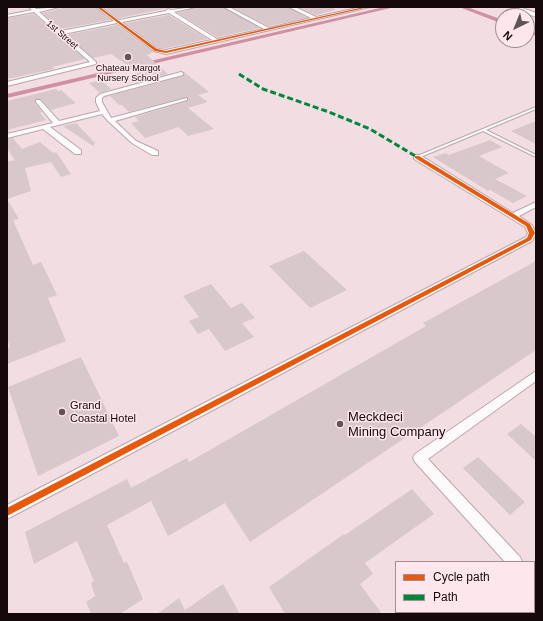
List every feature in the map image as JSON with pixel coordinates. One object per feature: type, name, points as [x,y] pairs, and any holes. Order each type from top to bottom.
[{"type":"main road","points":[[513,7],[536,15]]},
{"type":"street","points":[[7,16],[33,9],[57,7]]},
{"type":"street","points":[[98,7],[156,50],[166,52],[368,7]]},
{"type":"street","points":[[162,7],[217,41]]},
{"type":"street","points":[[59,33],[193,7]]},
{"type":"street","points":[[226,7],[268,29]]},
{"type":"street","points":[[291,7],[316,19]]},
{"type":"street","name":"1st Street","points":[[7,84],[94,63],[33,9]]},
{"type":"street","points":[[155,153],[134,142],[110,120],[99,102],[99,98],[102,95],[181,74]]},
{"type":"street","points":[[110,120],[185,99]]},
{"type":"street","points":[[38,101],[57,123]]},
{"type":"street","points":[[7,136],[104,112]]},
{"type":"street","points":[[45,126],[78,152]]},
{"type":"street","points":[[7,512],[529,239],[532,233],[528,226],[417,157]]},
{"type":"street","points":[[513,216],[536,204]]},
{"type":"street","points":[[513,561],[419,458],[536,376]]},
{"type":"lane","points":[[417,157],[536,108]]},
{"type":"lane","points":[[484,130],[536,156]]},
{"type":"building","points":[[67,7],[95,7],[110,20],[61,29],[42,13]]},
{"type":"building","points":[[104,7],[183,7],[168,8],[119,18]]},
{"type":"building","points":[[196,7],[223,7],[260,28],[217,37],[178,13]]},
{"type":"building","points":[[232,7],[288,7],[307,18],[269,26]]},
{"type":"building","points":[[298,7],[334,7],[335,10],[316,15]]},
{"type":"building","points":[[34,14],[85,59],[52,67],[54,69],[7,79],[7,18]]},
{"type":"building","points":[[169,15],[208,39],[166,48],[159,48],[126,23]]},
{"type":"building","points":[[117,25],[153,52],[147,55],[168,74],[138,82],[132,77],[136,76],[134,74],[138,73],[111,54],[93,58],[67,35]]},
{"type":"building","points":[[184,72],[209,92],[198,95],[208,102],[188,108],[214,129],[188,136],[179,127],[145,138],[131,123],[139,121],[135,117],[187,101],[188,97],[129,112],[110,96],[105,98],[105,97],[183,76]]},
{"type":"building","points":[[101,80],[111,89],[100,93],[89,83]]},
{"type":"building","points":[[56,89],[58,91],[61,90],[76,103],[51,110],[41,99],[35,99],[35,103],[42,112],[40,113],[46,120],[7,130],[7,101]]},
{"type":"building","points":[[536,121],[536,144],[511,131]]},
{"type":"building","points":[[76,123],[95,143],[93,146],[63,126]]},
{"type":"building","points":[[13,138],[22,149],[40,142],[53,153],[56,152],[71,174],[61,177],[51,162],[25,168],[31,191],[7,199],[7,162],[15,160],[7,149],[7,139]]},
{"type":"building","points":[[490,140],[502,147],[479,156],[509,173],[495,179],[527,196],[513,203],[490,190],[488,191],[433,157],[445,153],[449,155]]},
{"type":"building","points":[[7,199],[19,219],[13,220],[33,265],[41,262],[57,295],[48,298],[66,341],[7,364],[7,348],[10,347],[7,339]]},
{"type":"building","points":[[304,251],[347,290],[310,308],[269,266]]},
{"type":"building","points":[[536,261],[536,350],[250,542],[225,503],[168,536],[151,501],[107,525],[124,563],[127,562],[143,599],[120,614],[91,614],[86,602],[95,596],[91,583],[94,581],[77,541],[34,564],[25,532],[127,479],[131,488],[187,458],[189,462],[426,326],[423,323]]},
{"type":"building","points":[[211,284],[231,308],[242,303],[255,318],[242,323],[254,337],[225,351],[209,329],[198,334],[189,321],[199,317],[183,296]]},
{"type":"building","name":"Grand Coastal Hotel","points":[[81,357],[119,436],[38,476],[8,387]]},
{"type":"building","points":[[521,424],[536,437],[536,461],[507,434]]},
{"type":"building","points":[[478,457],[525,502],[510,515],[463,468]]},
{"type":"building","points":[[412,489],[434,514],[365,563],[373,574],[360,584],[382,614],[285,614],[269,587],[344,534],[345,535]]},
{"type":"building","points":[[223,584],[240,614],[157,614],[179,598],[185,610]]},
{"type":"waterway","points":[[7,96],[392,7]]},
{"type":"waterway","points":[[462,7],[495,19]]},
{"type":"marked path","points":[[239,74],[263,89],[329,112],[370,129],[417,157]]},
{"type":"cycle path","points":[[98,7],[156,50],[166,52],[368,7]]},
{"type":"cycle path","points":[[7,512],[529,239],[532,233],[528,225],[417,157]]},
{"type":"place","name":"Chateau Margot Nursery School","points":[[128,57]]},
{"type":"place","name":"Grand Coastal Hotel","points":[[62,412]]},
{"type":"place","name":"Meckdeci Mining Company","points":[[340,424]]}]
